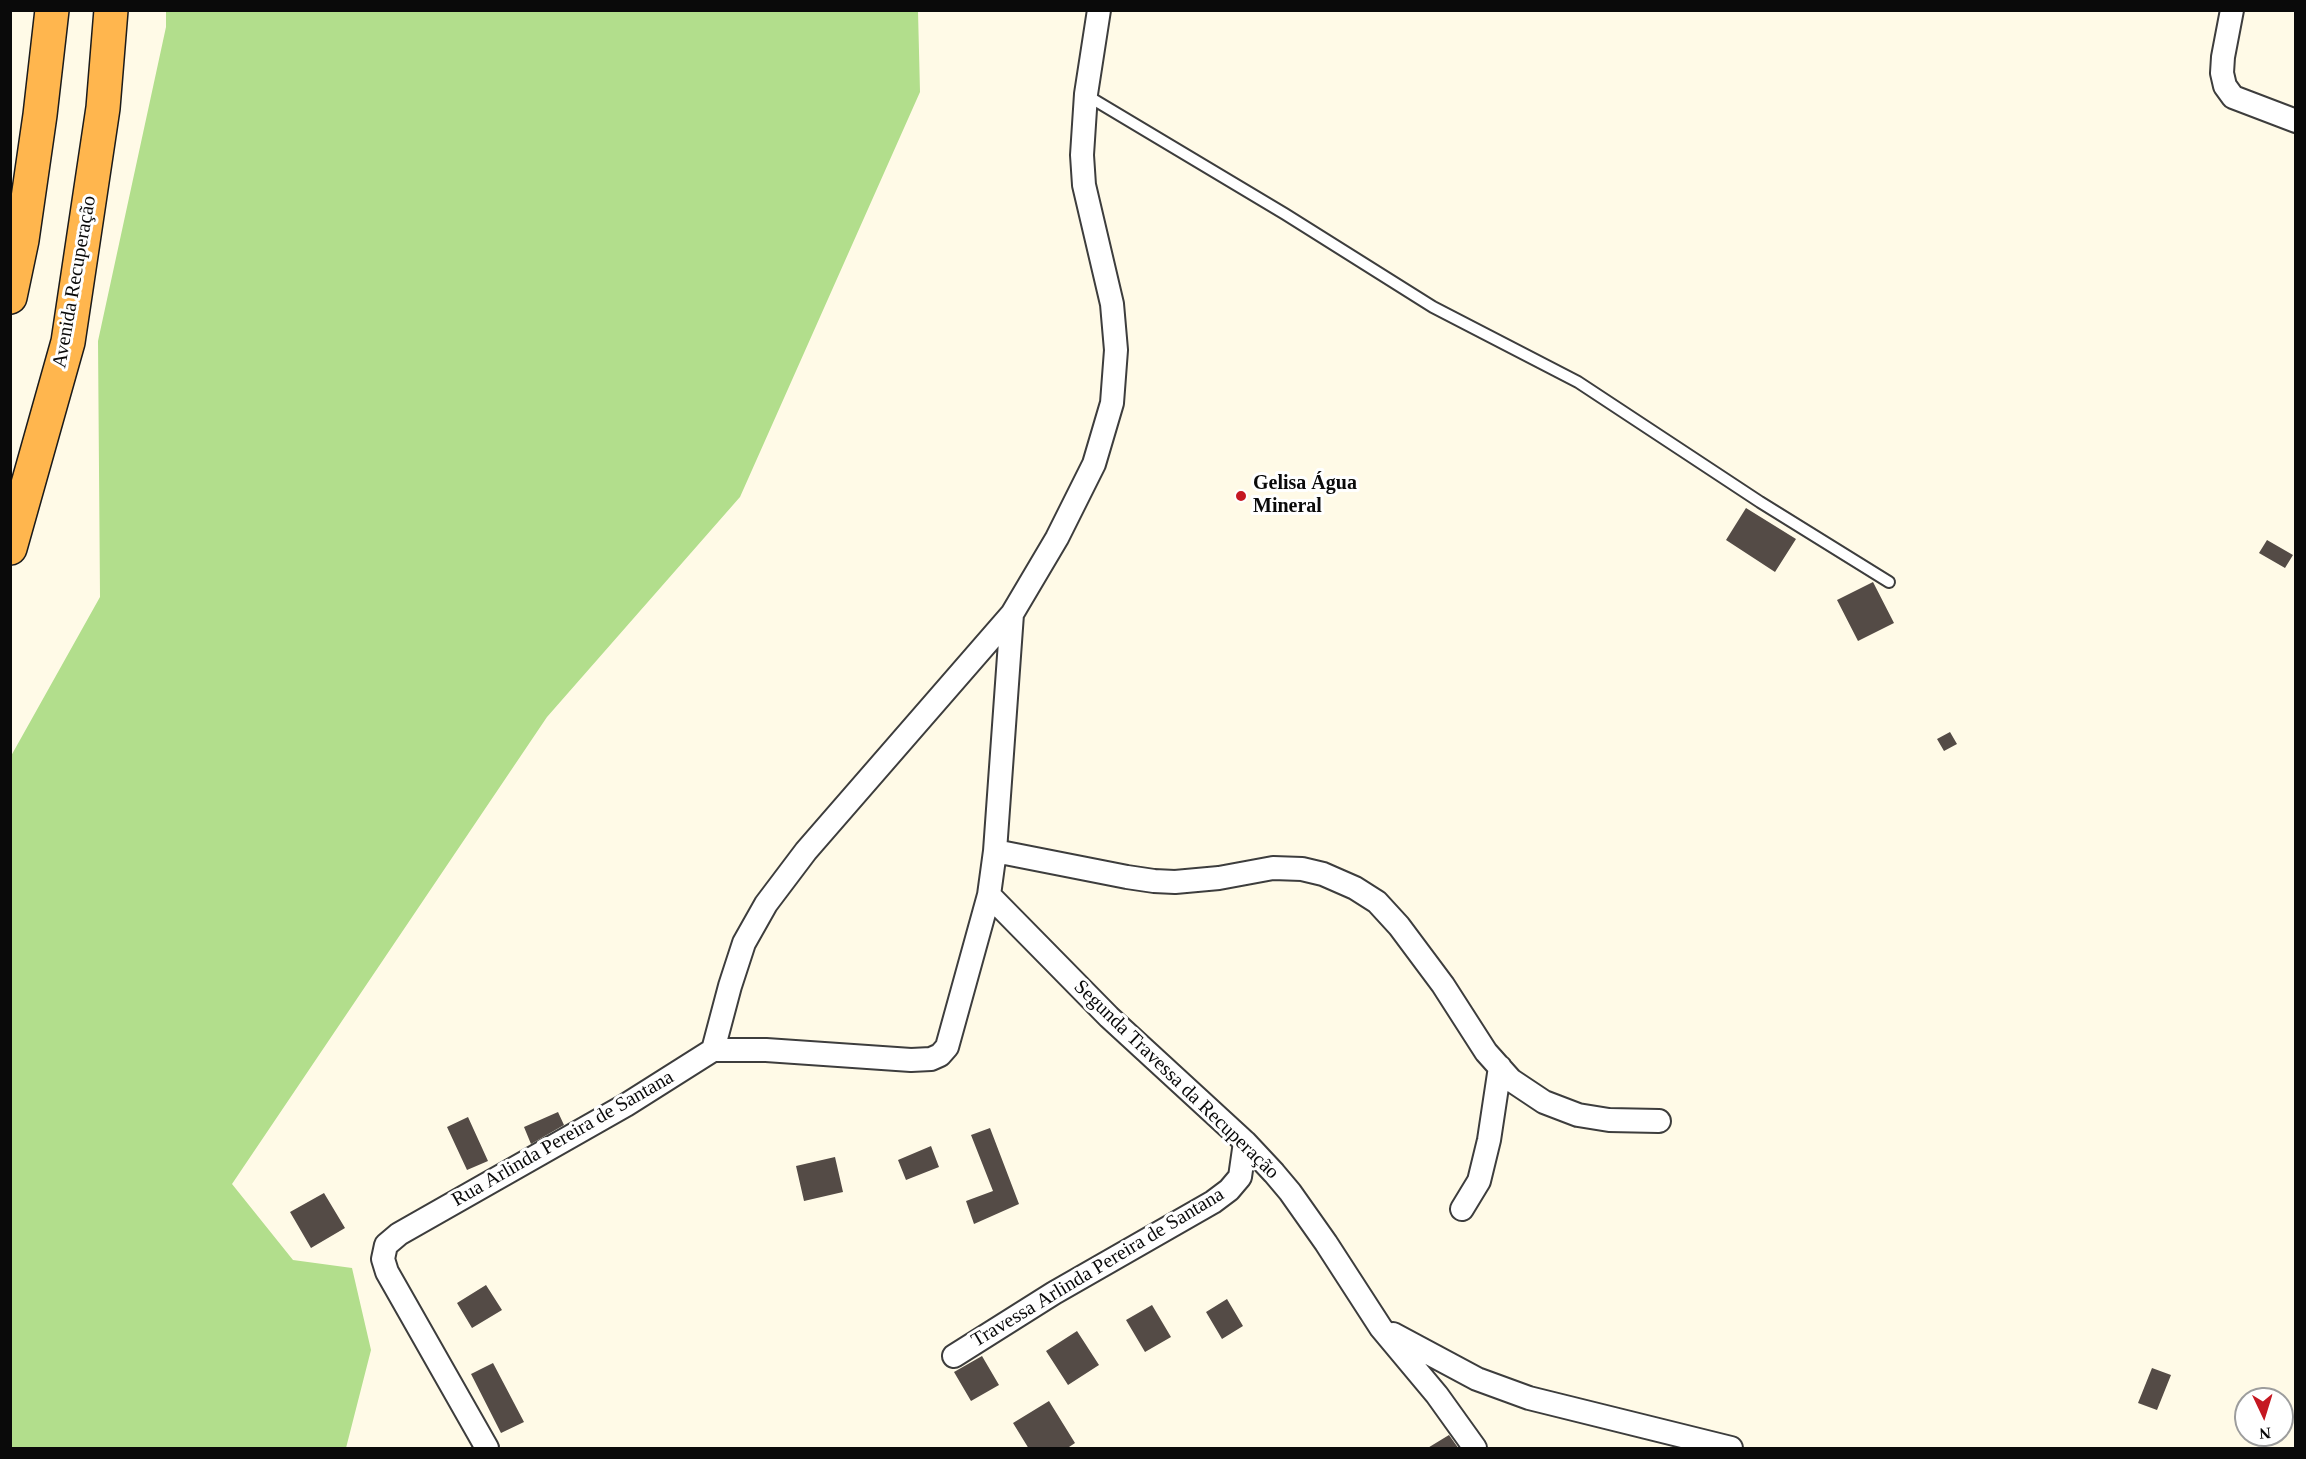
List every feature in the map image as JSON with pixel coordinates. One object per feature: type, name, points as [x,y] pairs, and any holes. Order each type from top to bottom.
[{"type":"highway","points":[[10,297],[22,240],[52,10]]},
{"type":"highway","name":"Avenida Recuperação","points":[[10,548],[68,342],[103,108],[111,10]]},
{"type":"street","points":[[1012,614],[989,895],[947,1047],[940,1055],[931,1059],[911,1060],[766,1050],[713,1050],[744,943],[766,904],[813,843],[1012,614],[1057,538],[1094,464],[1112,403],[1116,350],[1112,304],[1084,185],[1082,155],[1086,94],[1099,10]]},
{"type":"street","points":[[2232,10],[2223,57],[2222,73],[2225,86],[2233,97],[2295,121]]},
{"type":"street","points":[[994,851],[1127,878],[1154,881],[1175,882],[1219,878],[1273,868],[1302,869],[1323,874],[1355,888],[1377,902],[1399,926],[1443,985],[1486,1052],[1511,1080],[1544,1102],[1578,1115],[1610,1120],[1659,1121]]},
{"type":"street","name":"Segunda Travessa da Recuperação","points":[[989,895],[1109,1017],[1245,1142],[1290,1192],[1381,1328],[1477,1379],[1529,1398],[1731,1449]]},
{"type":"street","name":"Rua Arlinda Pereira de Santana","points":[[487,1449],[396,1290],[383,1258],[386,1245],[399,1234],[626,1105],[713,1050]]},
{"type":"street","points":[[1462,1209],[1479,1181],[1489,1140],[1500,1067]]},
{"type":"street","name":"Travessa Arlinda Pereira de Santana","points":[[954,1356],[1054,1293],[1213,1202],[1229,1190],[1239,1177],[1245,1142]]},
{"type":"street","points":[[1381,1328],[1437,1395],[1475,1449]]},
{"type":"lane","points":[[1086,94],[1285,214],[1433,307],[1578,382],[1760,502],[1889,582]]},
{"type":"green space","points":[[166,11],[918,11],[920,92],[740,497],[547,717],[232,1184],[293,1260],[352,1268],[371,1350],[346,1448],[11,1448],[11,756],[100,597],[98,341],[166,27]]},
{"type":"building","points":[[1746,508],[1796,539],[1775,572],[1726,540]]},
{"type":"building","points":[[2267,540],[2293,555],[2285,568],[2259,553]]},
{"type":"building","points":[[1873,582],[1894,623],[1858,641],[1837,600]]},
{"type":"building","points":[[1950,732],[1957,744],[1944,751],[1937,739]]},
{"type":"building","points":[[558,1112],[564,1125],[531,1144],[524,1127]]},
{"type":"building","points":[[468,1117],[488,1161],[467,1170],[447,1127]]},
{"type":"building","points":[[990,1128],[1019,1204],[974,1224],[966,1201],[993,1191],[971,1135]]},
{"type":"building","points":[[931,1146],[939,1167],[906,1180],[898,1160]]},
{"type":"building","points":[[835,1157],[843,1192],[804,1201],[796,1166]]},
{"type":"building","points":[[324,1193],[345,1228],[311,1248],[290,1212]]},
{"type":"building","points":[[486,1285],[502,1310],[472,1328],[457,1303]]},
{"type":"building","points":[[1227,1299],[1243,1326],[1222,1339],[1206,1312]]},
{"type":"building","points":[[1152,1305],[1171,1337],[1145,1352],[1126,1320]]},
{"type":"building","points":[[1077,1331],[1099,1365],[1068,1385],[1046,1351]]},
{"type":"building","points":[[982,1356],[999,1385],[971,1401],[954,1372]]},
{"type":"building","points":[[493,1363],[524,1422],[501,1433],[471,1374]]},
{"type":"building","points":[[2152,1368],[2171,1375],[2157,1410],[2138,1403]]},
{"type":"building","points":[[1049,1401],[1075,1443],[1066,1449],[1029,1449],[1013,1423]]},
{"type":"building","points":[[1449,1435],[1459,1449],[1426,1449]]},
{"type":"place","name":"Gelisa Água Mineral","points":[[1241,496]]}]
